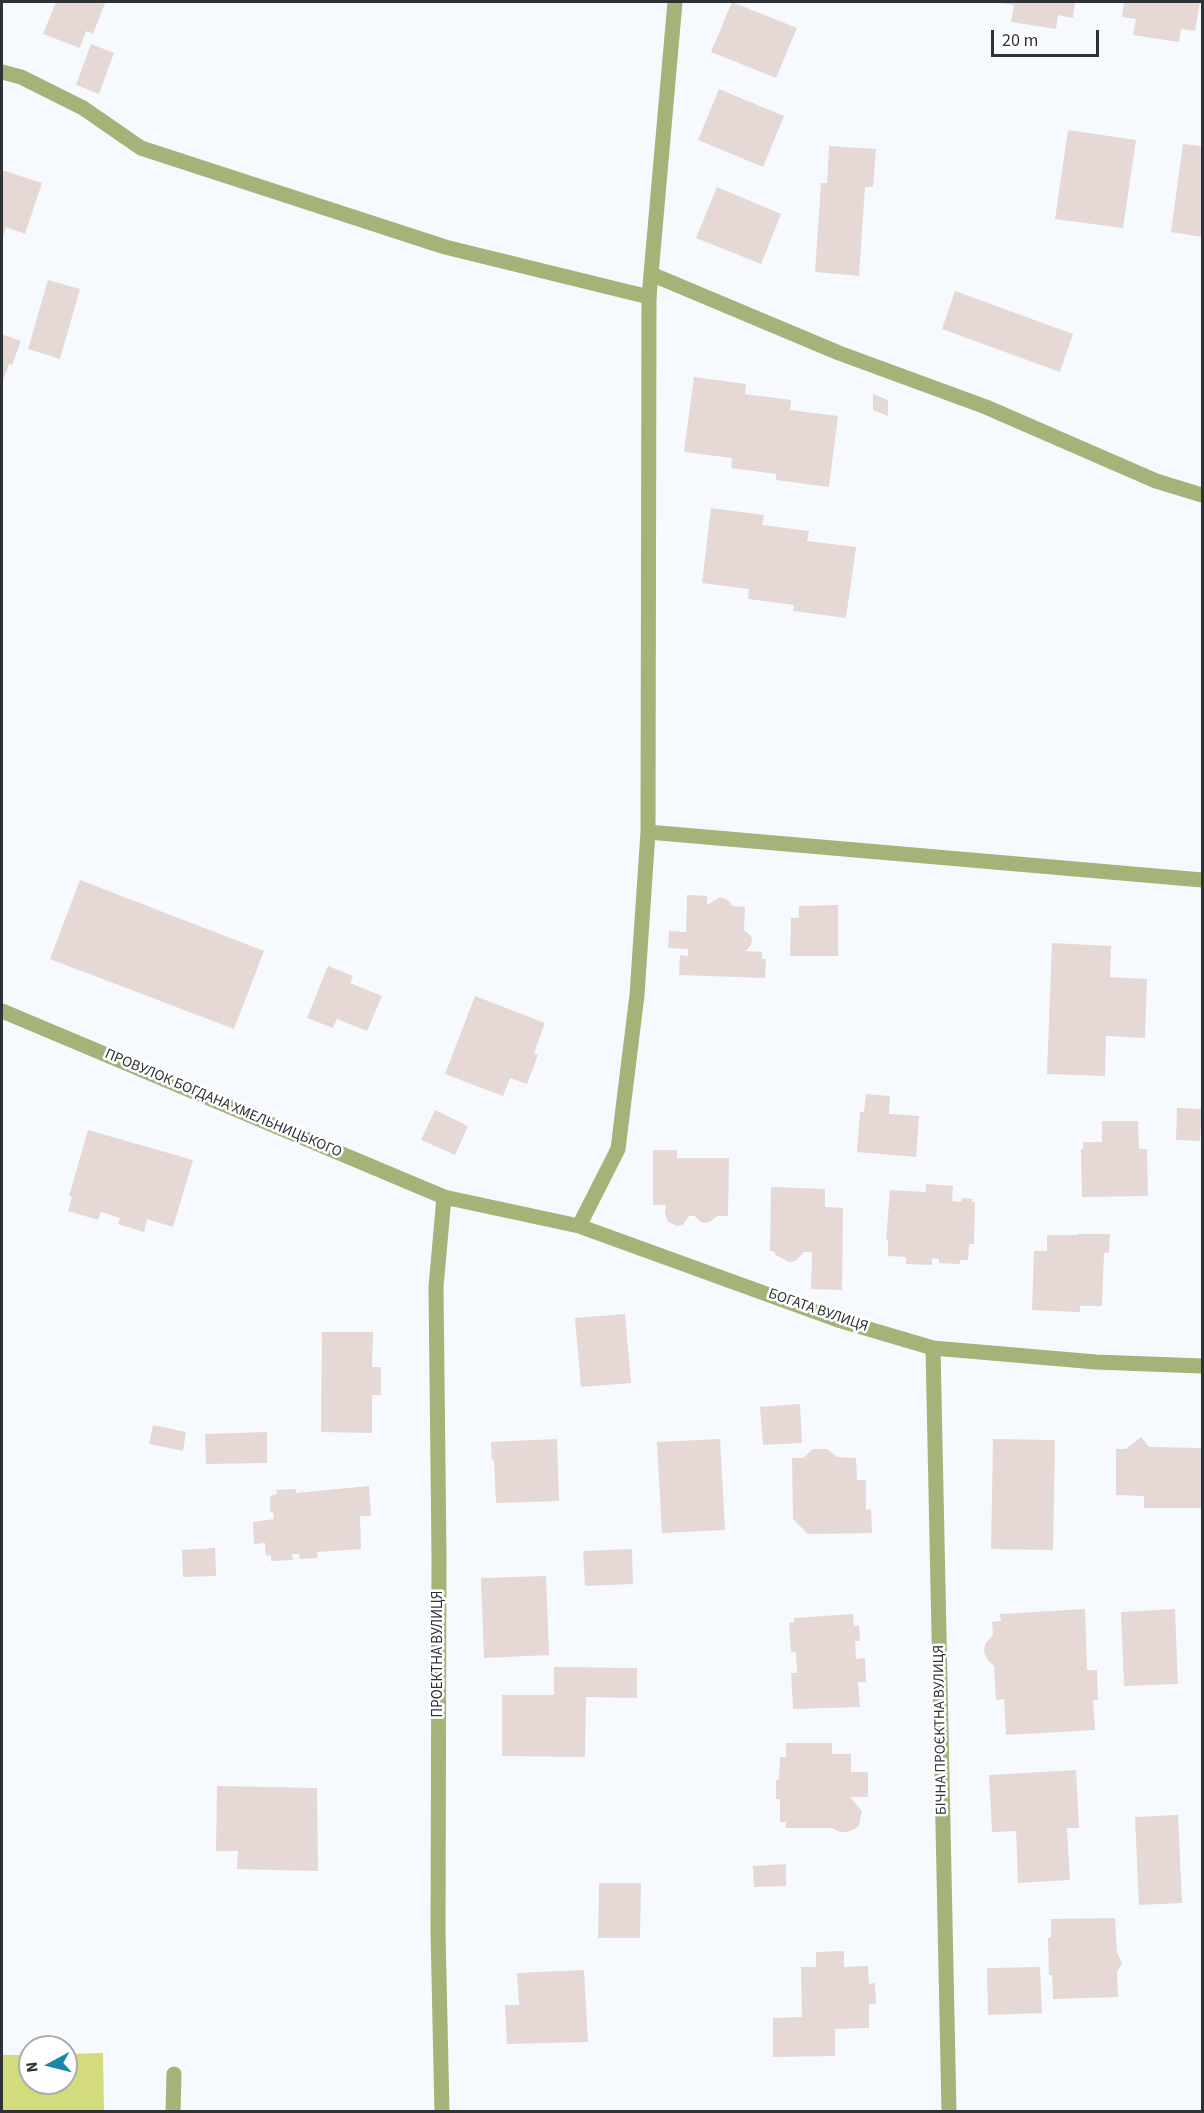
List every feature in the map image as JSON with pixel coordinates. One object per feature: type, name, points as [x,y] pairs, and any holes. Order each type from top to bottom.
[{"type":"street","points":[[579,1226],[618,1149],[637,995],[648,832],[649,297],[675,2]]},
{"type":"street","points":[[2,72],[21,77],[83,108],[141,148],[445,247],[649,297]]},
{"type":"street","points":[[651,274],[839,352],[986,407],[1156,481],[1203,495]]},
{"type":"street","points":[[648,832],[1203,880]]},
{"type":"street","name":"ПРОВУЛОК БОГДАНА ХМЕЛЬНИЦЬКОГО","points":[[2,1011],[444,1197]]},
{"type":"street","name":"БОГАТА ВУЛИЦЯ","points":[[444,1197],[579,1226],[838,1320],[933,1348],[1096,1362],[1203,1366]]},
{"type":"street","name":"ПРОЕКТНА ВУЛИЦЯ","points":[[442,2112],[438,1932],[439,1557],[436,1287],[444,1197]]},
{"type":"street","name":"БІЧНА ПРОЄКТНА ВУЛИЦЯ","points":[[933,1348],[949,2112]]},
{"type":"street","points":[[173,2112],[174,2074]]},
{"type":"green space","points":[[103,2053],[104,2111],[2,2111],[2,2055],[18,2055],[18,2095],[78,2095],[78,2054]]},
{"type":"building","points":[[56,2],[105,3],[93,34],[86,31],[80,48],[43,34]]},
{"type":"building","points":[[732,2],[797,28],[776,78],[711,52]]},
{"type":"building","points":[[996,2],[1075,2],[1073,18],[1058,15],[1056,29],[1011,22],[1014,5]]},
{"type":"building","points":[[1124,2],[1200,2],[1195,31],[1181,29],[1179,42],[1133,35],[1136,19],[1122,17]]},
{"type":"building","points":[[91,44],[114,53],[99,94],[76,85]]},
{"type":"building","points":[[719,89],[784,116],[763,167],[698,140]]},
{"type":"building","points":[[1068,130],[1136,140],[1123,228],[1055,219]]},
{"type":"building","points":[[1183,144],[1202,146],[1202,237],[1171,232]]},
{"type":"building","points":[[829,146],[876,149],[873,187],[865,187],[859,276],[815,272],[821,183],[827,183]]},
{"type":"building","points":[[2,170],[42,183],[25,234],[6,227],[2,242]]},
{"type":"building","points":[[717,187],[781,214],[761,264],[696,238]]},
{"type":"building","points":[[48,280],[80,289],[60,359],[28,349]]},
{"type":"building","points":[[955,291],[1073,334],[1060,372],[942,329]]},
{"type":"building","points":[[2,334],[21,341],[2,384]]},
{"type":"building","points":[[694,377],[746,384],[745,394],[791,400],[790,410],[838,416],[829,487],[776,480],[776,474],[731,468],[732,458],[684,452]]},
{"type":"building","points":[[873,394],[888,400],[888,416],[873,410]]},
{"type":"building","points":[[711,508],[764,515],[762,525],[809,531],[807,541],[856,547],[846,618],[793,611],[794,605],[748,599],[749,589],[702,583]]},
{"type":"building","points":[[80,880],[264,951],[234,1029],[50,959]]},
{"type":"building","points":[[687,895],[707,896],[707,905],[720,897],[729,901],[732,906],[745,907],[744,930],[751,936],[752,941],[746,951],[762,952],[762,959],[766,959],[765,978],[679,975],[680,955],[688,956],[688,949],[668,948],[669,931],[686,932]]},
{"type":"building","points":[[838,905],[838,956],[790,956],[791,918],[799,918],[799,906]]},
{"type":"building","points":[[1052,943],[1111,946],[1110,977],[1147,979],[1145,1038],[1106,1036],[1105,1076],[1047,1074]]},
{"type":"building","points":[[328,966],[353,976],[350,983],[382,996],[367,1031],[337,1019],[333,1028],[307,1018]]},
{"type":"building","points":[[475,996],[545,1023],[534,1053],[538,1055],[527,1084],[510,1078],[503,1096],[445,1074]]},
{"type":"building","points":[[866,1094],[890,1096],[889,1114],[919,1116],[916,1157],[857,1152],[860,1112],[864,1112]]},
{"type":"building","points":[[1177,1108],[1202,1109],[1200,1141],[1176,1140]]},
{"type":"building","points":[[435,1110],[468,1126],[455,1155],[421,1140]]},
{"type":"building","points":[[1102,1121],[1138,1121],[1139,1149],[1147,1149],[1148,1196],[1082,1197],[1081,1149],[1083,1149],[1083,1142],[1102,1142]]},
{"type":"building","points":[[88,1130],[193,1160],[173,1227],[147,1219],[144,1232],[118,1224],[120,1218],[101,1212],[98,1220],[68,1211],[72,1197],[69,1196]]},
{"type":"building","points":[[653,1150],[677,1150],[677,1158],[729,1158],[728,1216],[717,1216],[706,1223],[701,1222],[695,1216],[689,1216],[683,1225],[677,1226],[668,1222],[665,1213],[666,1205],[653,1205]]},
{"type":"building","points":[[926,1184],[953,1186],[952,1201],[961,1202],[962,1198],[973,1199],[972,1202],[975,1202],[974,1244],[969,1244],[968,1260],[960,1260],[960,1264],[939,1263],[939,1259],[932,1258],[932,1265],[906,1264],[906,1257],[888,1256],[888,1240],[886,1240],[890,1190],[926,1192]]},
{"type":"building","points":[[771,1187],[825,1189],[825,1207],[843,1208],[842,1290],[811,1289],[812,1252],[804,1252],[795,1261],[789,1262],[776,1255],[774,1251],[770,1251]]},
{"type":"building","points":[[1110,1234],[1109,1253],[1104,1253],[1102,1306],[1080,1306],[1080,1312],[1032,1310],[1034,1251],[1047,1251],[1047,1235]]},
{"type":"building","points":[[625,1314],[631,1383],[581,1387],[575,1318]]},
{"type":"building","points":[[322,1332],[373,1332],[372,1367],[381,1367],[381,1395],[372,1395],[372,1433],[321,1432]]},
{"type":"building","points":[[800,1404],[802,1443],[763,1445],[760,1407]]},
{"type":"building","points":[[153,1425],[186,1432],[183,1451],[149,1444]]},
{"type":"building","points":[[267,1432],[267,1463],[206,1464],[205,1434]]},
{"type":"building","points":[[1141,1437],[1149,1447],[1202,1448],[1201,1508],[1144,1508],[1144,1496],[1116,1495],[1116,1449],[1126,1449]]},
{"type":"building","points":[[557,1439],[559,1501],[496,1503],[491,1442]]},
{"type":"building","points":[[720,1439],[725,1530],[662,1533],[657,1442]]},
{"type":"building","points":[[993,1439],[1055,1440],[1053,1550],[991,1549]]},
{"type":"building","points":[[813,1449],[827,1449],[837,1457],[856,1458],[857,1480],[866,1480],[866,1510],[871,1509],[872,1533],[808,1534],[793,1519],[792,1458],[803,1458]]},
{"type":"building","points":[[369,1486],[371,1516],[360,1516],[361,1549],[317,1552],[318,1558],[300,1559],[299,1554],[292,1554],[293,1560],[271,1561],[271,1555],[266,1556],[265,1543],[254,1544],[253,1522],[274,1519],[273,1512],[270,1512],[270,1496],[277,1494],[276,1490],[296,1489],[296,1493]]},
{"type":"building","points":[[215,1548],[216,1576],[183,1577],[182,1550]]},
{"type":"building","points":[[632,1549],[633,1584],[585,1586],[583,1551]]},
{"type":"building","points":[[546,1576],[549,1655],[484,1658],[481,1578]]},
{"type":"building","points":[[1085,1609],[1087,1670],[1097,1670],[1098,1700],[1093,1700],[1095,1730],[1006,1735],[1004,1699],[996,1700],[994,1666],[987,1659],[984,1651],[985,1644],[993,1635],[992,1622],[1001,1621],[1000,1614]]},
{"type":"building","points":[[1175,1609],[1178,1684],[1124,1686],[1121,1612]]},
{"type":"building","points":[[853,1614],[854,1626],[859,1625],[860,1641],[855,1641],[856,1659],[865,1658],[866,1682],[858,1682],[860,1707],[793,1709],[791,1673],[797,1673],[796,1652],[791,1652],[789,1623],[794,1622],[794,1618]]},
{"type":"building","points":[[554,1667],[637,1668],[637,1698],[586,1697],[585,1757],[502,1756],[502,1695],[554,1695]]},
{"type":"building","points":[[786,1743],[832,1743],[832,1754],[851,1754],[851,1772],[868,1772],[868,1797],[850,1797],[862,1811],[859,1825],[855,1829],[840,1832],[832,1828],[786,1828],[786,1822],[780,1822],[780,1799],[776,1799],[776,1780],[779,1780],[780,1757],[786,1757]]},
{"type":"building","points":[[1076,1770],[1079,1828],[1067,1828],[1070,1880],[1018,1883],[1016,1831],[992,1832],[989,1775]]},
{"type":"building","points":[[217,1786],[317,1788],[318,1871],[237,1869],[238,1851],[216,1851]]},
{"type":"building","points":[[1178,1815],[1182,1903],[1139,1905],[1135,1817]]},
{"type":"building","points":[[786,1864],[786,1886],[754,1887],[753,1866]]},
{"type":"building","points":[[599,1883],[641,1883],[640,1938],[598,1938]]},
{"type":"building","points":[[1115,1918],[1117,1953],[1122,1963],[1117,1972],[1118,1997],[1053,1999],[1052,1975],[1049,1975],[1048,1938],[1051,1938],[1051,1919]]},
{"type":"building","points":[[844,1951],[844,1967],[868,1966],[869,1984],[875,1983],[876,2004],[869,2004],[869,2028],[835,2029],[835,2056],[773,2057],[773,2018],[802,2017],[801,1967],[816,1967],[816,1952]]},
{"type":"building","points":[[1040,1967],[1042,2013],[988,2015],[987,1968]]},
{"type":"building","points":[[584,1970],[588,2042],[507,2044],[505,2005],[519,2005],[517,1973]]}]
